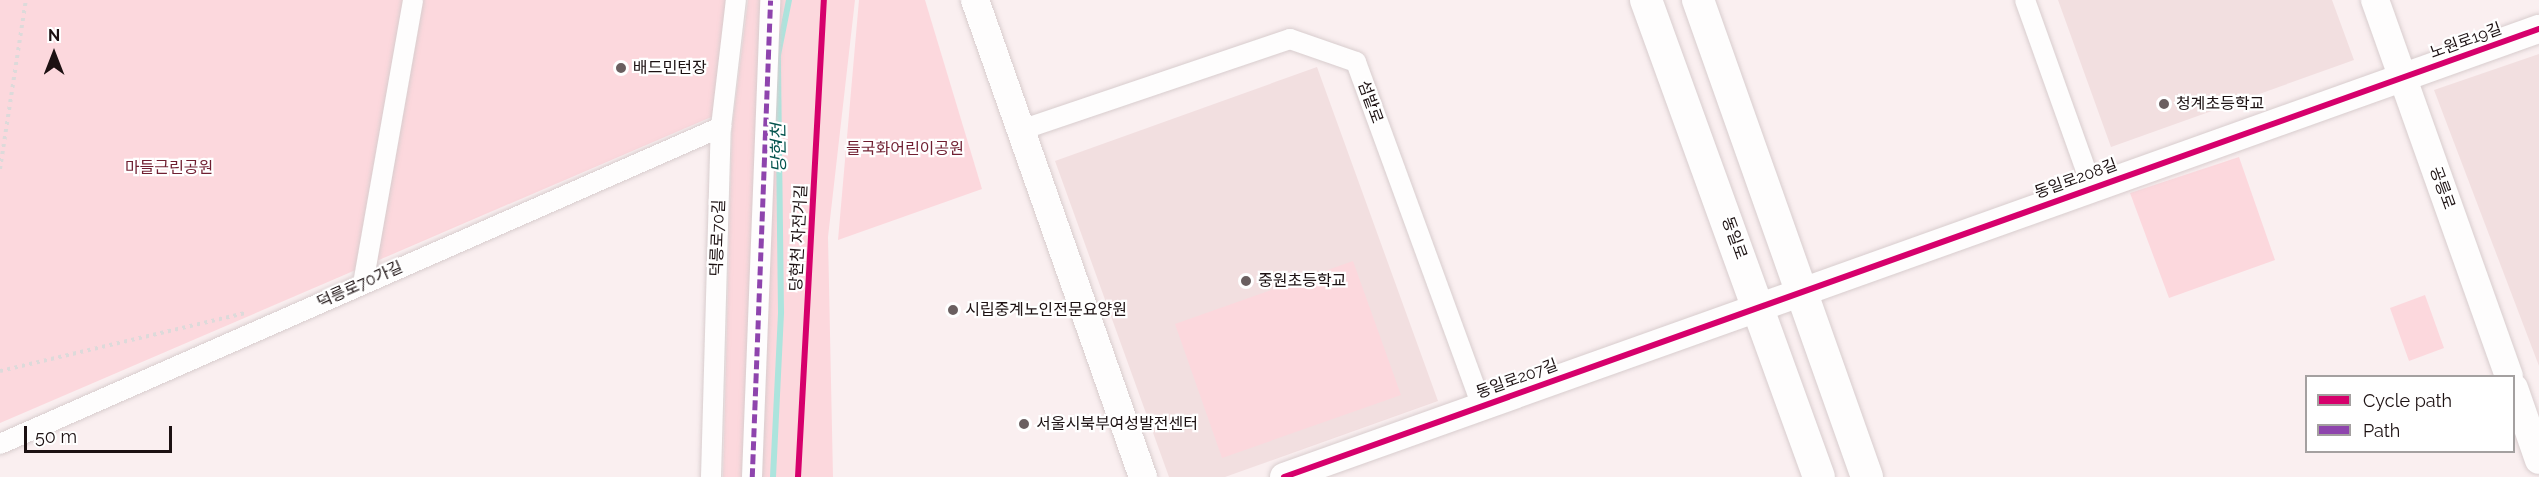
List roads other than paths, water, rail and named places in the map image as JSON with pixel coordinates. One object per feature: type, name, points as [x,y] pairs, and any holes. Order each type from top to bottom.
[{"type":"main road","name":"동일로","points":[[1646,0],[1760,307],[1819,477]]},
{"type":"main road","points":[[1698,0],[1867,477]]},
{"type":"street","points":[[363,284],[413,0]]},
{"type":"street","name":"덕릉로70길","points":[[711,477],[721,127],[736,0]]},
{"type":"street","points":[[752,477],[770,0]]},
{"type":"street","points":[[975,0],[1143,477]]},
{"type":"street","points":[[2025,0],[2092,187]]},
{"type":"street","name":"공릉로","points":[[2375,0],[2509,375]]},
{"type":"street","name":"노원로19길","points":[[2403,79],[2539,29]]},
{"type":"street","name":"섬밭로","points":[[1021,130],[1290,39],[1356,63],[1482,406]]},
{"type":"street","name":"동일로208길","points":[[1760,307],[2092,187],[2403,79]]},
{"type":"street","name":"덕릉로70가길","points":[[0,444],[721,127]]},
{"type":"street","name":"동일로207길","points":[[1284,477],[1760,307]]},
{"type":"street","points":[[2515,391],[2539,460]]},
{"type":"waterway","name":"당현천","points":[[773,477],[781,312],[778,55],[789,0]]},
{"type":"place","name":"배드민턴장","points":[[621,68]]},
{"type":"place","name":"청계초등학교","points":[[2164,104]]},
{"type":"place","name":"중원초등학교","points":[[1246,281]]},
{"type":"place","name":"시립중계노인전문요양원","points":[[953,310]]},
{"type":"place","name":"서울시북부여성발전센터","points":[[1024,424]]},
{"type":"park label","name":"들국화어린이공원","points":[[905,149]]},
{"type":"park label","name":"마들근린공원","points":[[169,168]]}]
